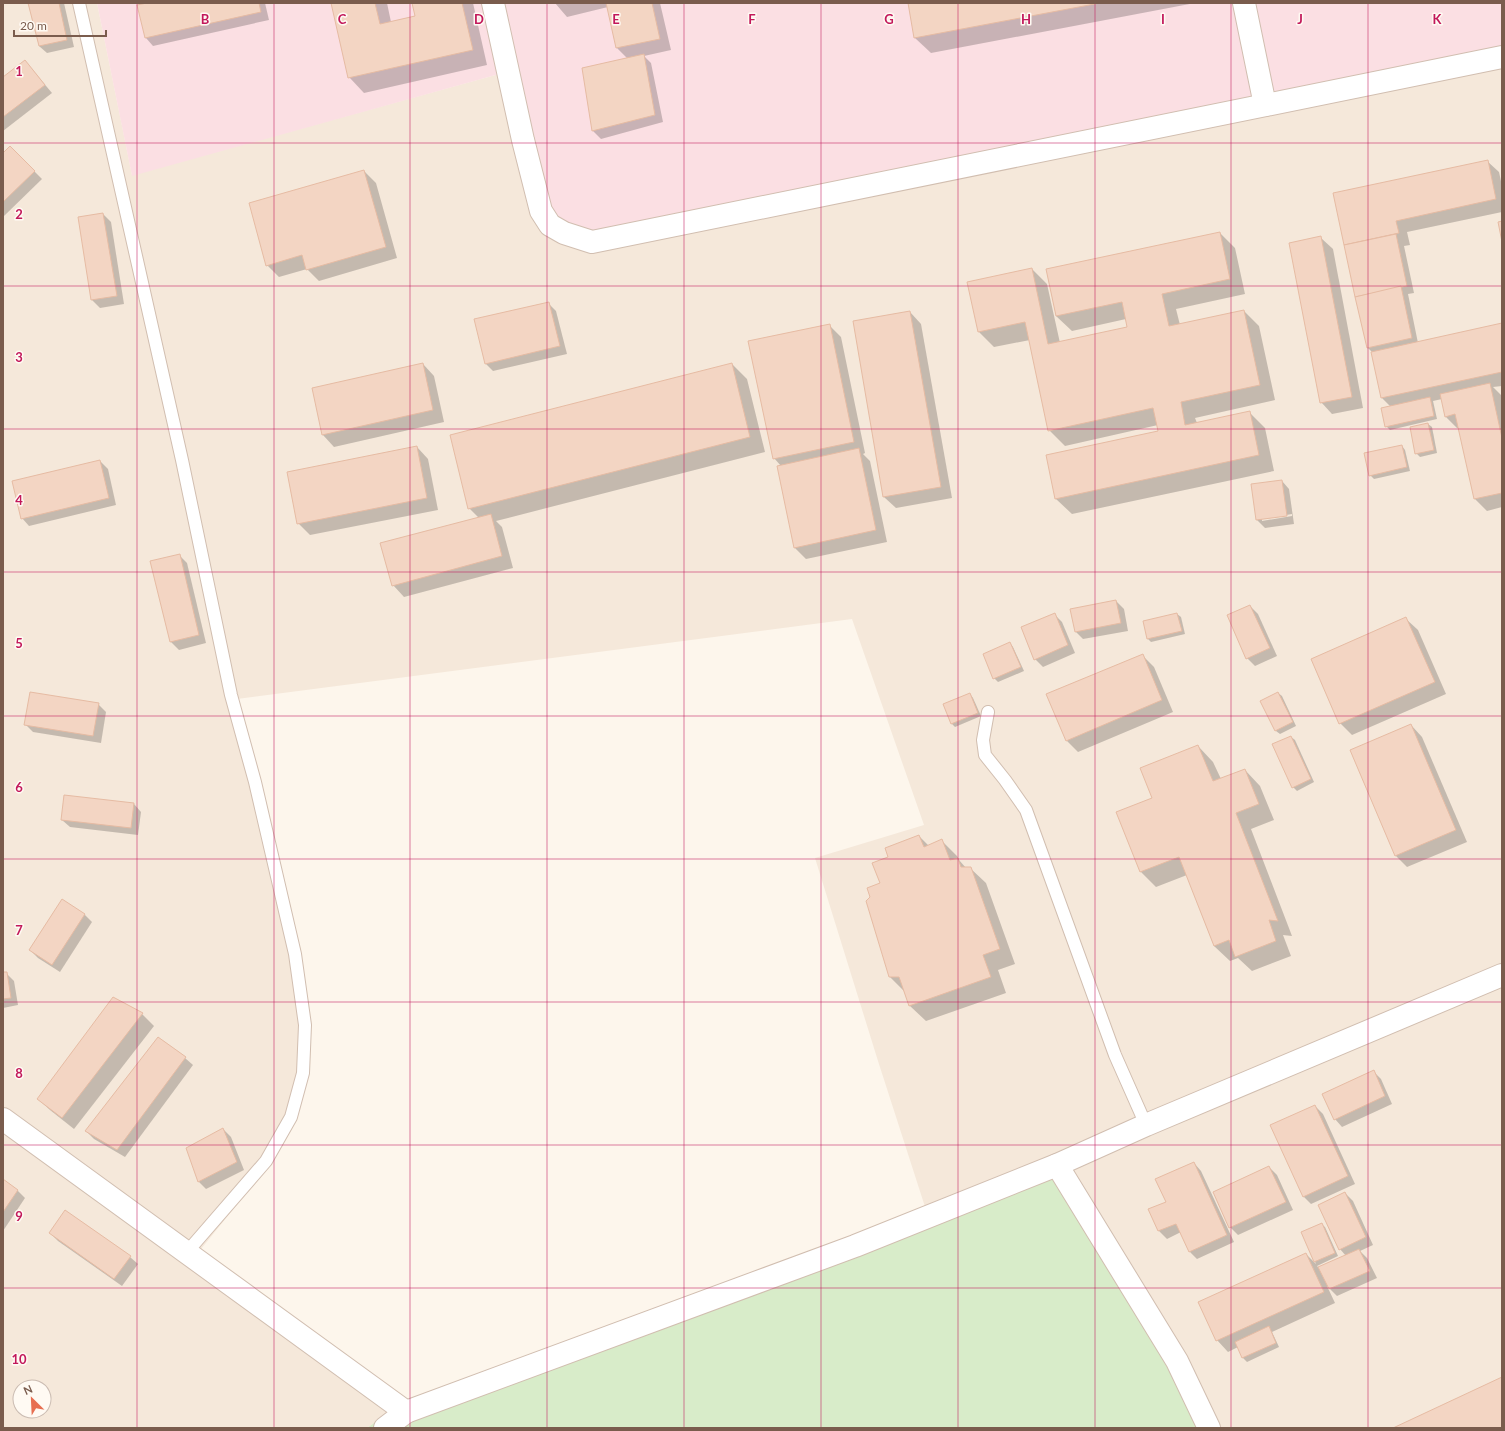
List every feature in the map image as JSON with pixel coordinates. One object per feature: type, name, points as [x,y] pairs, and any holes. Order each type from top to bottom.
[{"type":"street","points":[[493,3],[523,140],[541,211],[550,225],[564,233],[592,242],[1502,57]]},
{"type":"street","points":[[1244,3],[1265,105]]},
{"type":"street","points":[[384,1428],[406,1412],[854,1246],[1057,1165],[1502,975]]},
{"type":"street","points":[[3,1119],[406,1412]]},
{"type":"street","points":[[1057,1165],[1177,1360],[1209,1428]]},
{"type":"lane","points":[[79,3],[182,460],[231,695],[255,782],[296,954],[305,1024],[303,1073],[291,1117],[266,1161],[187,1252]]},
{"type":"lane","points":[[988,712],[983,740],[985,755],[1006,780],[1026,810],[1115,1055],[1146,1126]]},
{"type":"shaded area","points":[[3,3],[97,3],[132,175],[514,70],[1502,53],[1502,1428],[1204,1428],[927,1213],[815,858],[924,825],[852,619],[237,699],[300,957],[306,1078],[268,1166],[193,1259],[399,1405],[367,1428],[3,1428]]},
{"type":"shaded area","points":[[97,3],[1502,3],[1502,53],[598,236],[569,227],[547,213],[514,70],[132,176]]},
{"type":"green space","points":[[1055,1163],[1204,1428],[367,1428],[399,1405]]},
{"type":"building","points":[[28,3],[59,3],[67,40],[39,46]]},
{"type":"building","points":[[147,3],[259,3],[261,12],[145,38],[137,5]]},
{"type":"building","points":[[331,3],[375,3],[380,24],[415,16],[412,3],[462,3],[473,50],[348,78]]},
{"type":"building","points":[[606,3],[652,3],[660,39],[616,48]]},
{"type":"building","points":[[908,3],[1100,3],[914,38]]},
{"type":"building","points":[[644,54],[655,115],[592,131],[582,68]]},
{"type":"building","points":[[25,60],[45,85],[3,117],[3,77]]},
{"type":"building","points":[[10,146],[35,171],[3,202],[3,153]]},
{"type":"building","points":[[1488,160],[1496,199],[1396,221],[1399,233],[1344,245],[1333,193]]},
{"type":"building","points":[[364,170],[386,247],[306,270],[302,255],[266,266],[249,203]]},
{"type":"building","points":[[103,213],[117,296],[91,300],[78,217]]},
{"type":"building","points":[[1502,221],[1502,242],[1498,222]]},
{"type":"building","points":[[1220,232],[1230,279],[1162,294],[1169,326],[1244,310],[1260,385],[1181,402],[1185,425],[1250,411],[1259,455],[1055,499],[1046,455],[1158,431],[1153,408],[1048,431],[1025,322],[978,332],[967,282],[1032,268],[1048,344],[1127,327],[1122,302],[1056,316],[1046,269]]},
{"type":"building","points":[[1396,234],[1407,286],[1355,297],[1344,245]]},
{"type":"building","points":[[1321,236],[1352,397],[1320,403],[1289,243]]},
{"type":"building","points":[[1401,286],[1412,338],[1367,348],[1355,297]]},
{"type":"building","points":[[549,302],[560,346],[485,364],[474,319]]},
{"type":"building","points":[[910,311],[941,487],[883,497],[853,321]]},
{"type":"building","points":[[1502,323],[1502,372],[1381,398],[1371,352]]},
{"type":"building","points":[[830,324],[854,442],[773,459],[748,341]]},
{"type":"building","points":[[423,363],[433,410],[322,435],[312,388]]},
{"type":"building","points":[[732,363],[750,437],[468,509],[450,435]]},
{"type":"building","points":[[1490,383],[1502,438],[1502,493],[1474,499],[1455,414],[1445,417],[1440,394]]},
{"type":"building","points":[[1430,397],[1434,416],[1385,427],[1381,408]]},
{"type":"building","points":[[1428,423],[1434,450],[1415,454],[1410,427]]},
{"type":"building","points":[[1402,445],[1407,467],[1369,476],[1364,453]]},
{"type":"building","points":[[417,446],[427,498],[297,524],[287,472]]},
{"type":"building","points":[[859,448],[876,530],[794,548],[777,466]]},
{"type":"building","points":[[100,460],[109,498],[21,519],[12,481]]},
{"type":"building","points":[[1282,480],[1287,516],[1256,520],[1251,484]]},
{"type":"building","points":[[491,514],[502,556],[392,586],[380,543]]},
{"type":"building","points":[[180,554],[199,635],[170,642],[150,561]]},
{"type":"building","points":[[1116,600],[1121,623],[1075,632],[1070,609]]},
{"type":"building","points":[[1250,605],[1270,648],[1246,659],[1227,615]]},
{"type":"building","points":[[1055,613],[1068,645],[1034,660],[1021,627]]},
{"type":"building","points":[[1177,613],[1182,631],[1147,639],[1143,621]]},
{"type":"building","points":[[1406,617],[1435,682],[1339,724],[1311,659]]},
{"type":"building","points":[[1010,642],[1021,667],[993,679],[983,654]]},
{"type":"building","points":[[1143,654],[1162,700],[1066,741],[1046,694]]},
{"type":"building","points":[[30,692],[99,703],[93,736],[24,725]]},
{"type":"building","points":[[1278,692],[1293,722],[1275,731],[1260,701]]},
{"type":"building","points":[[970,693],[978,713],[951,724],[943,704]]},
{"type":"building","points":[[1411,724],[1456,830],[1395,856],[1350,750]]},
{"type":"building","points":[[1291,736],[1311,779],[1292,788],[1272,744]]},
{"type":"building","points":[[1198,745],[1213,781],[1245,769],[1259,804],[1236,813],[1278,921],[1269,920],[1276,941],[1235,957],[1229,940],[1214,946],[1179,857],[1140,872],[1116,812],[1152,798],[1140,768]]},
{"type":"building","points":[[64,795],[134,803],[131,828],[61,820]]},
{"type":"building","points":[[919,835],[924,847],[942,839],[950,860],[958,858],[961,867],[971,867],[1000,949],[983,955],[991,977],[909,1006],[899,977],[889,977],[866,901],[870,897],[867,888],[880,883],[872,863],[888,857],[885,848]]},
{"type":"building","points":[[62,899],[85,914],[52,965],[29,950]]},
{"type":"building","points":[[3,972],[7,972],[11,998],[3,999]]},
{"type":"building","points":[[113,997],[143,1013],[62,1118],[37,1099]]},
{"type":"building","points":[[158,1037],[186,1057],[117,1150],[85,1131]]},
{"type":"building","points":[[1374,1070],[1385,1096],[1334,1120],[1322,1094]]},
{"type":"building","points":[[1315,1105],[1348,1176],[1303,1197],[1270,1125]]},
{"type":"building","points":[[223,1128],[237,1162],[198,1182],[186,1148]]},
{"type":"building","points":[[1194,1162],[1227,1235],[1189,1252],[1176,1224],[1158,1231],[1148,1209],[1166,1202],[1155,1179]]},
{"type":"building","points":[[1269,1166],[1286,1202],[1229,1228],[1213,1192]]},
{"type":"building","points":[[3,1179],[18,1190],[3,1212]]},
{"type":"building","points":[[1345,1192],[1366,1237],[1339,1250],[1318,1205]]},
{"type":"building","points":[[65,1210],[131,1256],[114,1279],[49,1233]]},
{"type":"building","points":[[1322,1223],[1335,1253],[1314,1262],[1301,1232]]},
{"type":"building","points":[[1359,1249],[1370,1271],[1329,1289],[1318,1267]]},
{"type":"building","points":[[1306,1253],[1324,1292],[1216,1341],[1198,1302]]},
{"type":"building","points":[[1269,1326],[1276,1343],[1242,1358],[1235,1342]]},
{"type":"building","points":[[1502,1377],[1502,1428],[1393,1428]]}]
